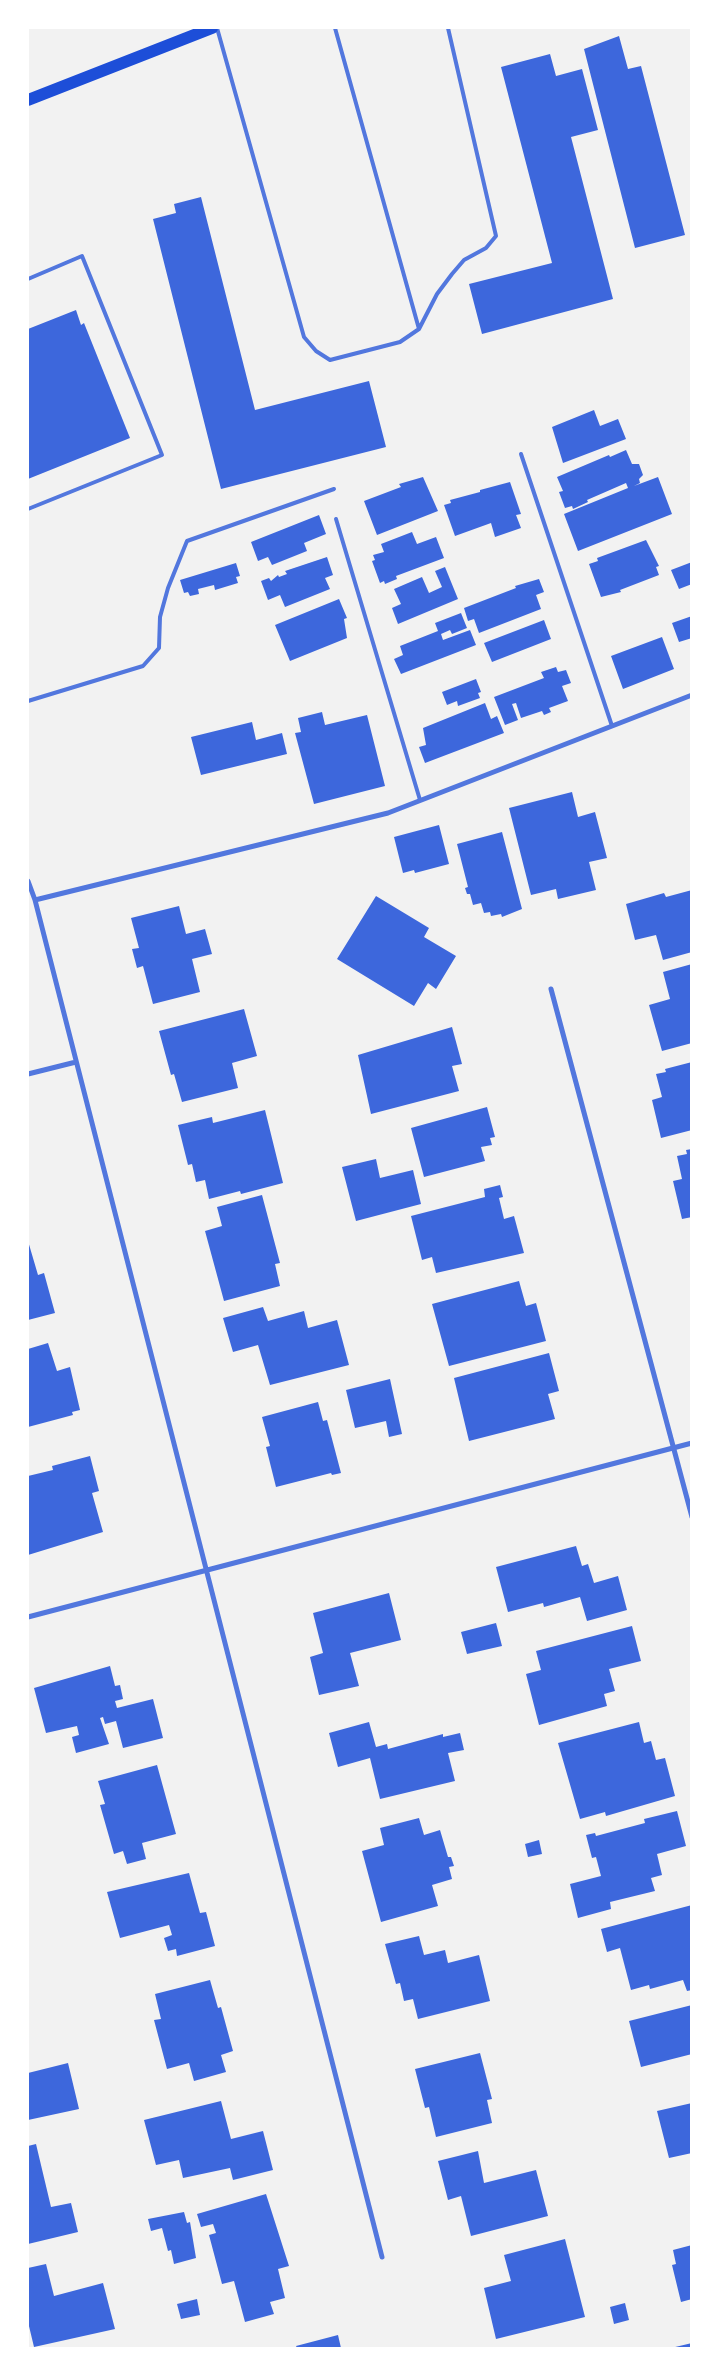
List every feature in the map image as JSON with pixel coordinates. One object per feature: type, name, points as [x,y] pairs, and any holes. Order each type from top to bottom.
[{"type":"main road","points":[[28,100],[212,28]]},
{"type":"street","points":[[35,900],[388,813],[692,695]]},
{"type":"street","points":[[28,881],[35,900],[208,1571],[382,2257]]},
{"type":"street","points":[[551,989],[692,1517]]},
{"type":"street","points":[[28,1074],[76,1062]]},
{"type":"street","points":[[28,1617],[692,1443]]},
{"type":"lane","points":[[217,28],[304,337],[316,352],[330,360],[400,342],[419,329],[437,294],[452,274],[464,260],[486,248],[496,236],[448,28]]},
{"type":"lane","points":[[335,28],[419,329]]},
{"type":"lane","points":[[28,279],[82,256],[162,455],[28,509]]},
{"type":"lane","points":[[521,454],[612,726]]},
{"type":"lane","points":[[28,700],[143,666],[159,648],[160,617],[168,588],[187,541],[334,489]]},
{"type":"lane","points":[[336,519],[420,800]]},
{"type":"building","points":[[619,36],[628,69],[641,66],[685,235],[635,248],[584,49]]},
{"type":"building","points":[[550,54],[556,76],[582,69],[598,130],[571,137],[613,299],[482,334],[469,284],[552,263],[501,67]]},
{"type":"building","points":[[201,197],[255,410],[369,381],[386,447],[221,489],[153,219],[176,213],[174,204]]},
{"type":"building","points":[[76,310],[81,325],[84,323],[130,438],[28,479],[28,329]]},
{"type":"building","points":[[594,410],[600,426],[618,419],[626,439],[563,463],[552,427]]},
{"type":"building","points":[[626,450],[632,464],[639,464],[643,475],[639,479],[640,483],[634,486],[658,477],[672,514],[578,551],[564,514],[628,488],[626,483],[587,500],[588,502],[573,509],[572,506],[565,508],[559,492],[563,491],[557,477],[609,455],[610,457]]},
{"type":"building","points":[[423,477],[438,511],[377,535],[364,501],[401,487],[399,484]]},
{"type":"building","points":[[510,482],[521,514],[516,515],[521,528],[495,537],[491,523],[455,536],[444,505],[451,503],[450,500]]},
{"type":"building","points":[[319,515],[326,534],[304,543],[307,551],[272,565],[268,557],[258,561],[251,542]]},
{"type":"building","points":[[412,532],[417,544],[436,537],[444,558],[396,576],[397,579],[385,584],[384,581],[380,583],[372,561],[375,560],[373,555],[384,552],[381,544]]},
{"type":"building","points":[[646,540],[659,566],[656,567],[659,575],[620,590],[621,592],[601,597],[589,564],[598,561],[597,558]]},
{"type":"building","points":[[327,557],[333,575],[325,578],[330,589],[285,607],[280,595],[268,600],[261,581],[269,578],[271,581],[278,575],[279,577],[287,574],[285,571]]},
{"type":"building","points":[[692,562],[692,584],[679,589],[671,570]]},
{"type":"building","points":[[236,563],[240,576],[236,577],[238,583],[215,590],[214,585],[198,589],[199,594],[190,596],[188,592],[184,593],[180,580]]},
{"type":"building","points":[[445,567],[458,599],[398,624],[392,608],[401,604],[394,589],[422,577],[429,593],[442,587],[435,571]]},
{"type":"building","points":[[539,579],[544,592],[536,595],[541,609],[479,633],[474,619],[468,621],[464,608],[516,588],[515,586]]},
{"type":"building","points":[[339,599],[347,618],[344,619],[347,638],[290,661],[275,625]]},
{"type":"building","points":[[461,613],[467,628],[452,634],[450,630],[441,634],[443,640],[470,630],[476,645],[401,674],[394,659],[403,655],[400,646],[438,631],[435,623]]},
{"type":"building","points":[[692,616],[692,638],[679,642],[672,623]]},
{"type":"building","points":[[544,620],[551,639],[492,662],[484,643]]},
{"type":"building","points":[[662,637],[674,669],[623,689],[611,656]]},
{"type":"building","points":[[556,667],[558,672],[566,670],[571,683],[562,686],[568,701],[549,708],[551,712],[544,715],[542,711],[521,718],[516,703],[512,704],[518,720],[505,725],[494,697],[544,678],[541,672]]},
{"type":"building","points":[[476,679],[481,692],[478,693],[480,698],[458,706],[457,701],[447,705],[442,692]]},
{"type":"building","points":[[485,703],[491,719],[497,716],[504,733],[425,763],[419,747],[426,745],[423,728]]},
{"type":"building","points":[[322,712],[325,725],[367,715],[385,786],[314,804],[295,733],[301,732],[298,718]]},
{"type":"building","points":[[252,722],[256,740],[282,733],[287,754],[201,775],[191,737]]},
{"type":"building","points":[[572,792],[578,817],[595,812],[607,858],[589,862],[596,890],[558,899],[556,889],[531,895],[509,808]]},
{"type":"building","points":[[439,825],[449,864],[415,873],[414,870],[403,873],[394,837]]},
{"type":"building","points":[[502,832],[522,909],[502,917],[501,914],[491,916],[490,912],[484,913],[481,903],[473,905],[470,894],[467,894],[465,888],[468,887],[457,844]]},
{"type":"building","points":[[692,890],[692,952],[663,960],[656,935],[635,940],[626,904],[664,893],[666,897]]},
{"type":"building","points":[[376,896],[429,928],[424,937],[456,956],[436,989],[428,983],[414,1006],[337,959]]},
{"type":"building","points":[[179,906],[186,934],[205,929],[212,954],[192,959],[200,992],[153,1004],[143,966],[137,968],[132,949],[139,948],[131,918]]},
{"type":"building","points":[[692,964],[692,1043],[662,1051],[649,1005],[670,999],[663,972]]},
{"type":"building","points":[[244,1009],[257,1056],[232,1063],[238,1088],[182,1102],[174,1074],[171,1075],[159,1031]]},
{"type":"building","points":[[452,1027],[462,1064],[452,1066],[459,1091],[371,1114],[358,1055]]},
{"type":"building","points":[[692,1062],[692,1130],[661,1138],[652,1100],[662,1097],[656,1074],[666,1072],[665,1069]]},
{"type":"building","points":[[487,1107],[495,1137],[490,1138],[492,1145],[481,1147],[485,1161],[424,1177],[411,1128]]},
{"type":"building","points":[[265,1110],[283,1183],[241,1194],[240,1191],[209,1199],[205,1180],[196,1182],[192,1164],[188,1165],[178,1125],[212,1117],[213,1123]]},
{"type":"building","points":[[692,1149],[692,1217],[682,1219],[673,1181],[682,1179],[677,1156],[687,1154],[686,1150]]},
{"type":"building","points":[[376,1159],[380,1178],[413,1170],[421,1204],[356,1221],[342,1167]]},
{"type":"building","points":[[500,1185],[503,1197],[499,1198],[504,1219],[514,1216],[524,1253],[436,1273],[432,1257],[422,1260],[411,1216],[485,1197],[484,1189]]},
{"type":"building","points":[[262,1195],[280,1263],[275,1264],[280,1286],[224,1301],[205,1231],[222,1226],[217,1207]]},
{"type":"building","points":[[28,1241],[38,1275],[44,1273],[55,1313],[28,1320]]},
{"type":"building","points":[[519,1281],[526,1306],[536,1303],[546,1341],[449,1366],[432,1304]]},
{"type":"building","points":[[263,1307],[268,1321],[304,1311],[308,1328],[337,1320],[349,1365],[270,1385],[258,1345],[233,1352],[223,1318]]},
{"type":"building","points":[[48,1343],[57,1371],[70,1367],[80,1410],[72,1412],[73,1415],[28,1427],[28,1349]]},
{"type":"building","points":[[549,1353],[559,1391],[548,1394],[555,1419],[469,1441],[454,1378]]},
{"type":"building","points":[[390,1379],[402,1434],[389,1437],[386,1421],[355,1428],[346,1390]]},
{"type":"building","points":[[318,1402],[323,1421],[327,1420],[341,1473],[332,1475],[331,1473],[276,1487],[266,1447],[270,1446],[262,1417]]},
{"type":"building","points":[[90,1456],[99,1491],[92,1493],[103,1532],[28,1555],[28,1476],[53,1470],[52,1466]]},
{"type":"building","points":[[576,1546],[582,1566],[588,1564],[594,1583],[618,1576],[627,1610],[587,1621],[580,1597],[544,1607],[543,1603],[508,1612],[496,1567]]},
{"type":"building","points":[[389,1593],[401,1640],[350,1653],[359,1686],[319,1695],[310,1657],[323,1653],[313,1613]]},
{"type":"building","points":[[496,1623],[502,1646],[467,1654],[461,1632]]},
{"type":"building","points":[[632,1626],[641,1661],[609,1669],[615,1691],[604,1694],[607,1706],[539,1725],[526,1674],[541,1670],[536,1651]]},
{"type":"building","points":[[110,1666],[115,1686],[120,1685],[123,1699],[115,1701],[117,1708],[153,1699],[163,1738],[123,1748],[116,1721],[105,1724],[103,1717],[100,1718],[109,1744],[76,1753],[72,1737],[79,1735],[77,1726],[46,1733],[34,1688]]},
{"type":"building","points":[[369,1722],[376,1747],[387,1744],[388,1749],[443,1734],[443,1737],[460,1733],[464,1750],[448,1753],[455,1781],[380,1799],[370,1758],[338,1767],[329,1733]]},
{"type":"building","points":[[639,1722],[644,1743],[651,1741],[656,1760],[665,1758],[675,1796],[606,1816],[605,1812],[580,1819],[558,1743]]},
{"type":"building","points":[[157,1765],[176,1834],[142,1843],[146,1859],[127,1864],[123,1851],[114,1854],[100,1805],[105,1804],[98,1781]]},
{"type":"building","points":[[677,1811],[686,1846],[657,1854],[662,1875],[651,1878],[655,1891],[610,1902],[611,1909],[578,1918],[570,1884],[601,1876],[596,1857],[592,1858],[586,1835],[595,1833],[596,1836],[645,1823],[644,1819]]},
{"type":"building","points":[[419,1818],[424,1835],[440,1830],[448,1857],[451,1857],[454,1866],[449,1867],[452,1879],[432,1885],[438,1906],[381,1922],[362,1851],[384,1845],[380,1828]]},
{"type":"building","points":[[539,1840],[542,1854],[528,1857],[525,1844]]},
{"type":"building","points":[[189,1873],[200,1913],[206,1912],[215,1946],[177,1956],[176,1949],[168,1951],[164,1938],[172,1935],[169,1925],[120,1938],[107,1892]]},
{"type":"building","points":[[692,1905],[692,1990],[687,1991],[683,1980],[650,1989],[649,1985],[631,1990],[620,1948],[607,1952],[601,1929]]},
{"type":"building","points":[[419,1936],[424,1955],[445,1950],[448,1963],[479,1955],[490,2001],[418,2019],[413,1999],[404,2001],[400,1983],[396,1984],[385,1944]]},
{"type":"building","points":[[210,1980],[218,2008],[221,2007],[233,2051],[221,2055],[226,2072],[194,2081],[189,2063],[167,2069],[154,2020],[161,2019],[155,1994]]},
{"type":"building","points":[[692,2005],[692,2054],[641,2067],[629,2021]]},
{"type":"building","points":[[480,2053],[492,2099],[487,2100],[492,2123],[436,2137],[429,2107],[425,2108],[415,2069]]},
{"type":"building","points":[[68,2063],[79,2109],[28,2120],[28,2073]]},
{"type":"building","points":[[221,2101],[231,2139],[263,2131],[273,2170],[233,2180],[230,2168],[183,2178],[179,2160],[156,2165],[144,2120]]},
{"type":"building","points":[[692,2103],[692,2153],[669,2158],[657,2111]]},
{"type":"building","points":[[36,2144],[51,2207],[71,2203],[78,2232],[28,2244],[28,2146]]},
{"type":"building","points":[[478,2151],[484,2183],[536,2170],[548,2216],[471,2236],[461,2196],[448,2200],[438,2161]]},
{"type":"building","points":[[266,2194],[289,2266],[278,2269],[285,2298],[270,2302],[274,2314],[245,2322],[234,2281],[222,2284],[209,2235],[216,2233],[213,2224],[201,2227],[197,2214]]},
{"type":"building","points":[[184,2212],[187,2223],[190,2222],[196,2258],[174,2264],[171,2250],[168,2251],[162,2228],[151,2231],[148,2219]]},
{"type":"building","points":[[565,2239],[585,2317],[496,2339],[484,2288],[511,2281],[504,2255]]},
{"type":"building","points":[[692,2245],[692,2299],[681,2302],[672,2265],[676,2264],[673,2250]]},
{"type":"building","points":[[46,2264],[54,2296],[103,2283],[115,2329],[34,2347],[28,2322],[28,2268]]},
{"type":"building","points":[[197,2299],[200,2315],[181,2319],[177,2304]]},
{"type":"building","points":[[625,2303],[629,2320],[614,2324],[610,2307]]},
{"type":"building","points":[[338,2335],[341,2348],[297,2348],[296,2346]]},
{"type":"building","points":[[692,2343],[692,2348],[671,2348]]}]
